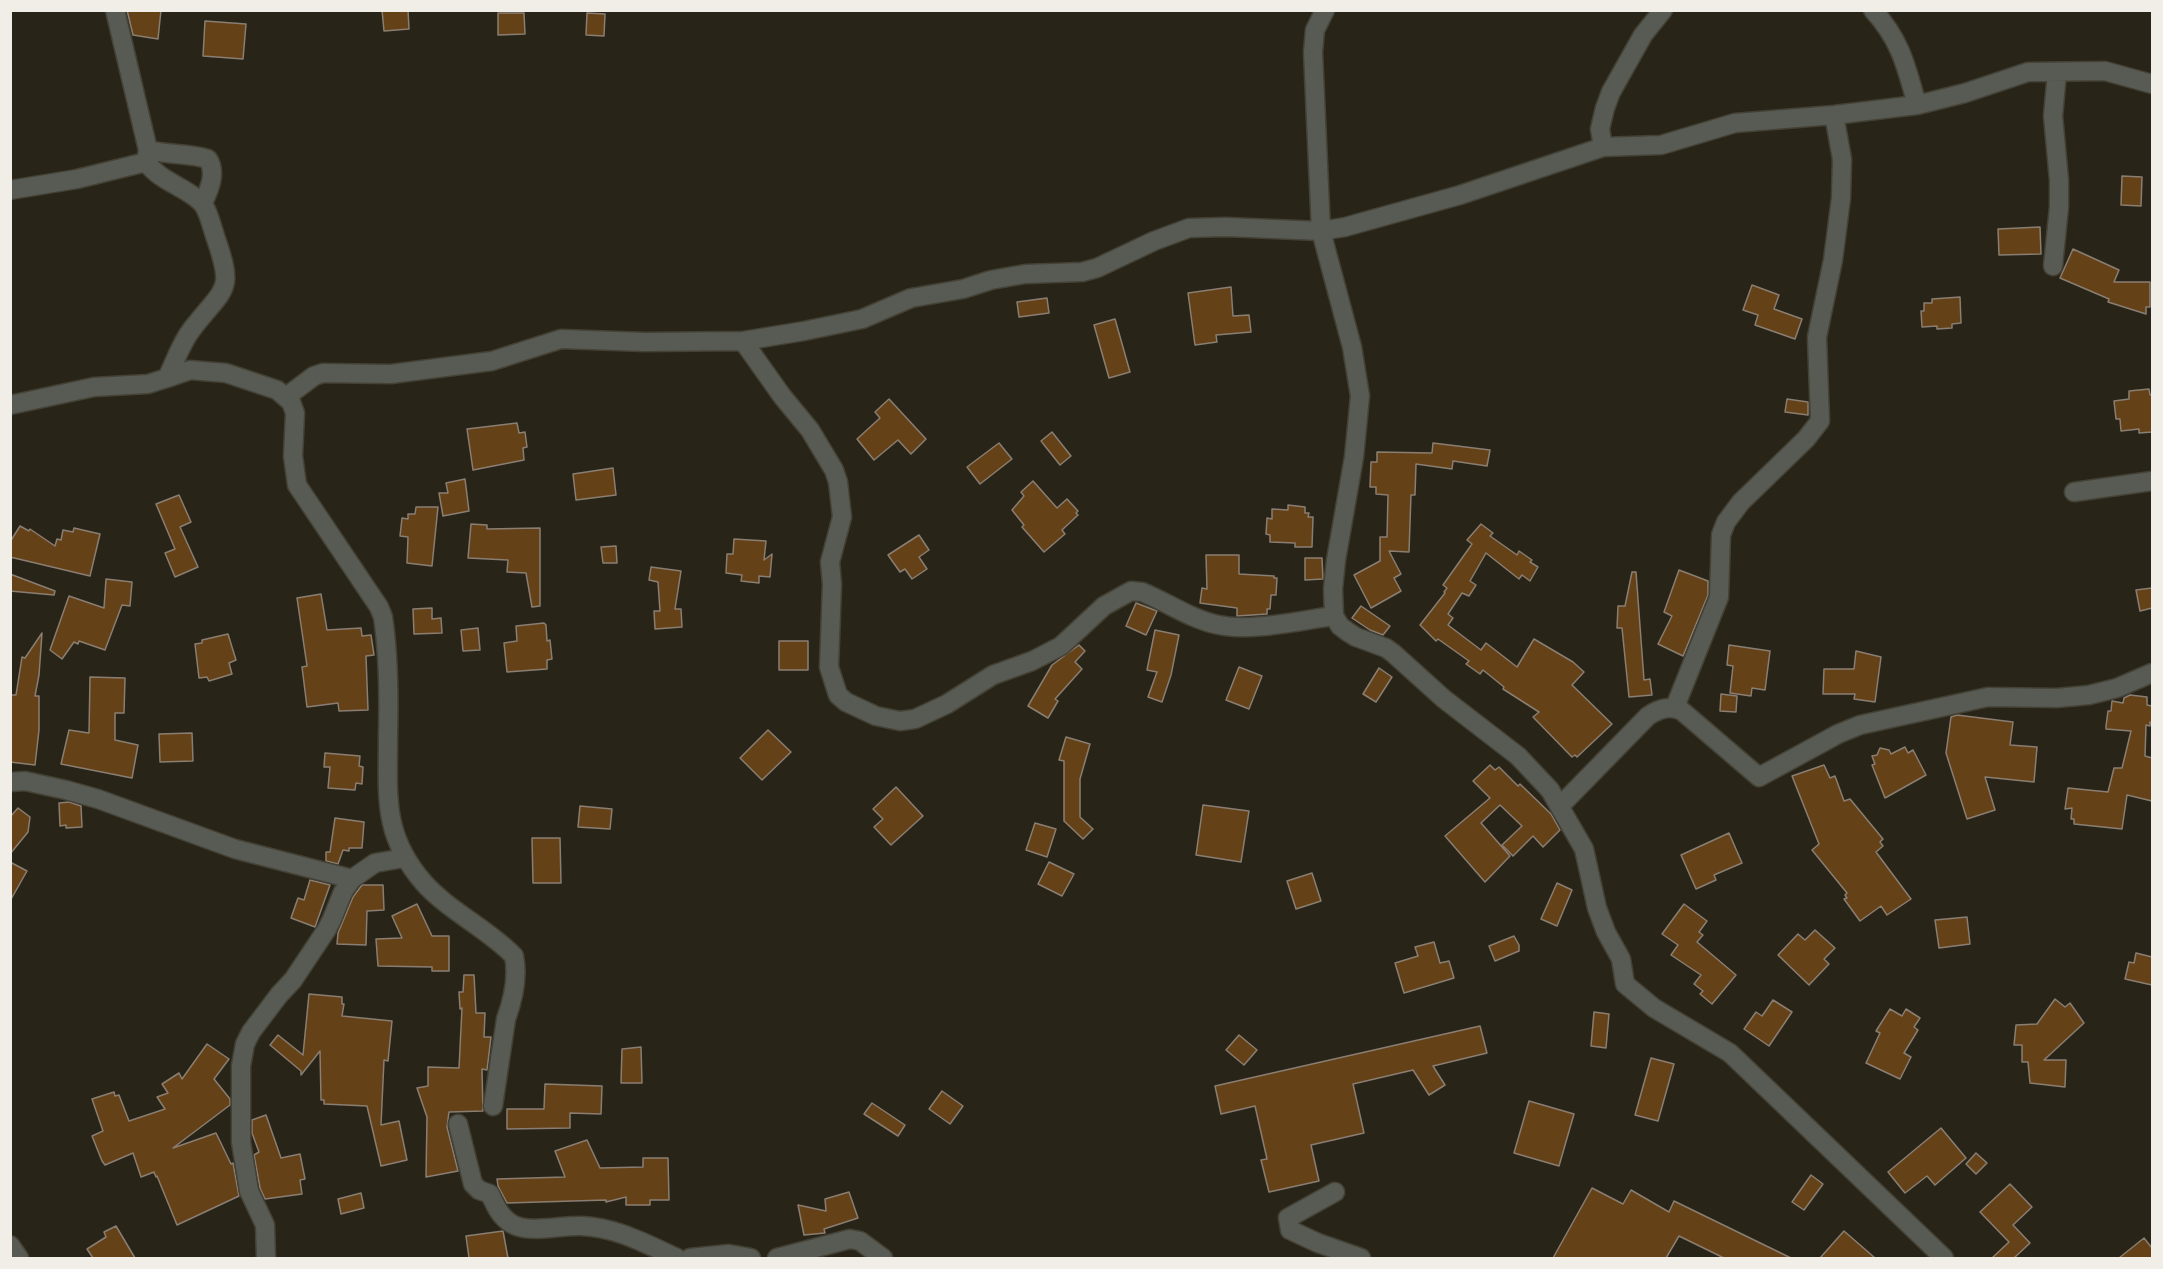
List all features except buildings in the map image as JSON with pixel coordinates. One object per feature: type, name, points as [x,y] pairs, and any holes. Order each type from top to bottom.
[{"type":"street","points":[[115,10],[147,156],[155,174],[203,203]]},
{"type":"street","points":[[1325,10],[1315,30],[1312,52],[1320,231],[1352,347],[1360,396],[1354,457],[1336,560],[1333,589],[1334,616],[1340,627],[1356,637],[1386,648],[1444,699],[1518,756],[1550,790],[1584,849],[1597,908],[1606,932],[1621,959],[1625,984],[1654,1008],[1730,1053],[1832,1148],[1944,1258]]},
{"type":"street","points":[[1603,147],[1600,129],[1611,92],[1643,35],[1663,10]]},
{"type":"street","points":[[1873,10],[1892,34],[1903,54],[1917,105]]},
{"type":"street","points":[[286,397],[314,376],[323,373],[391,374],[492,361],[561,339],[645,342],[743,341],[804,332],[862,319],[911,298],[963,289],[991,280],[1025,274],[1083,272],[1189,228],[1226,227],[1320,231],[1345,227],[1460,195],[1603,147],[1650,147],[1735,123],[1917,105],[1965,93],[2028,72],[2105,71],[2152,84]]},
{"type":"street","points":[[2053,266],[2059,207],[2053,116],[2057,73]]},
{"type":"street","points":[[1675,707],[1719,597],[1721,535],[1726,522],[1741,502],[1806,439],[1820,421],[1817,337],[1833,260],[1841,198],[1842,159],[1834,115]]},
{"type":"street","points":[[10,190],[77,179],[147,156],[164,154],[208,159],[212,165],[212,175],[203,203],[224,262],[225,288],[191,330],[167,378]]},
{"type":"street","points":[[743,341],[782,396],[810,430],[834,470],[842,517],[830,562],[829,667],[838,695],[846,702],[876,716],[900,721],[915,719],[947,704],[993,675],[1032,661],[1061,646],[1104,606],[1131,591],[1142,592],[1216,625],[1232,627],[1249,627],[1334,616]]},
{"type":"street","points":[[10,405],[94,387],[148,384],[190,370],[226,373],[262,384],[277,390],[286,397],[295,412],[293,456],[300,491],[379,607],[383,617],[389,693],[387,795],[396,836],[404,858],[427,886],[514,956],[516,976],[506,1019],[493,1106]]},
{"type":"street","points":[[2074,492],[2152,481]]},
{"type":"street","points":[[1560,806],[1648,716],[1663,708],[1675,707],[1695,720],[1759,777],[1860,725],[1988,697],[2057,698],[2089,695],[2117,688],[2152,673]]},
{"type":"street","points":[[10,782],[25,781],[98,799],[235,849],[352,879]]},
{"type":"street","points":[[266,1258],[265,1226],[249,1191],[241,1142],[243,1055],[251,1032],[293,980],[333,919],[343,892],[352,879],[375,863],[404,858]]},
{"type":"street","points":[[458,1124],[473,1184],[479,1190],[490,1194],[503,1217],[513,1225],[548,1228],[581,1226],[603,1229],[631,1236],[677,1258]]},
{"type":"street","points":[[1335,1192],[1288,1218],[1290,1230],[1318,1243],[1361,1258]]},
{"type":"street","points":[[777,1258],[850,1239],[860,1241],[883,1258]]},
{"type":"street","points":[[10,1245],[19,1258]]},
{"type":"street","points":[[690,1258],[729,1254],[751,1258]]}]
